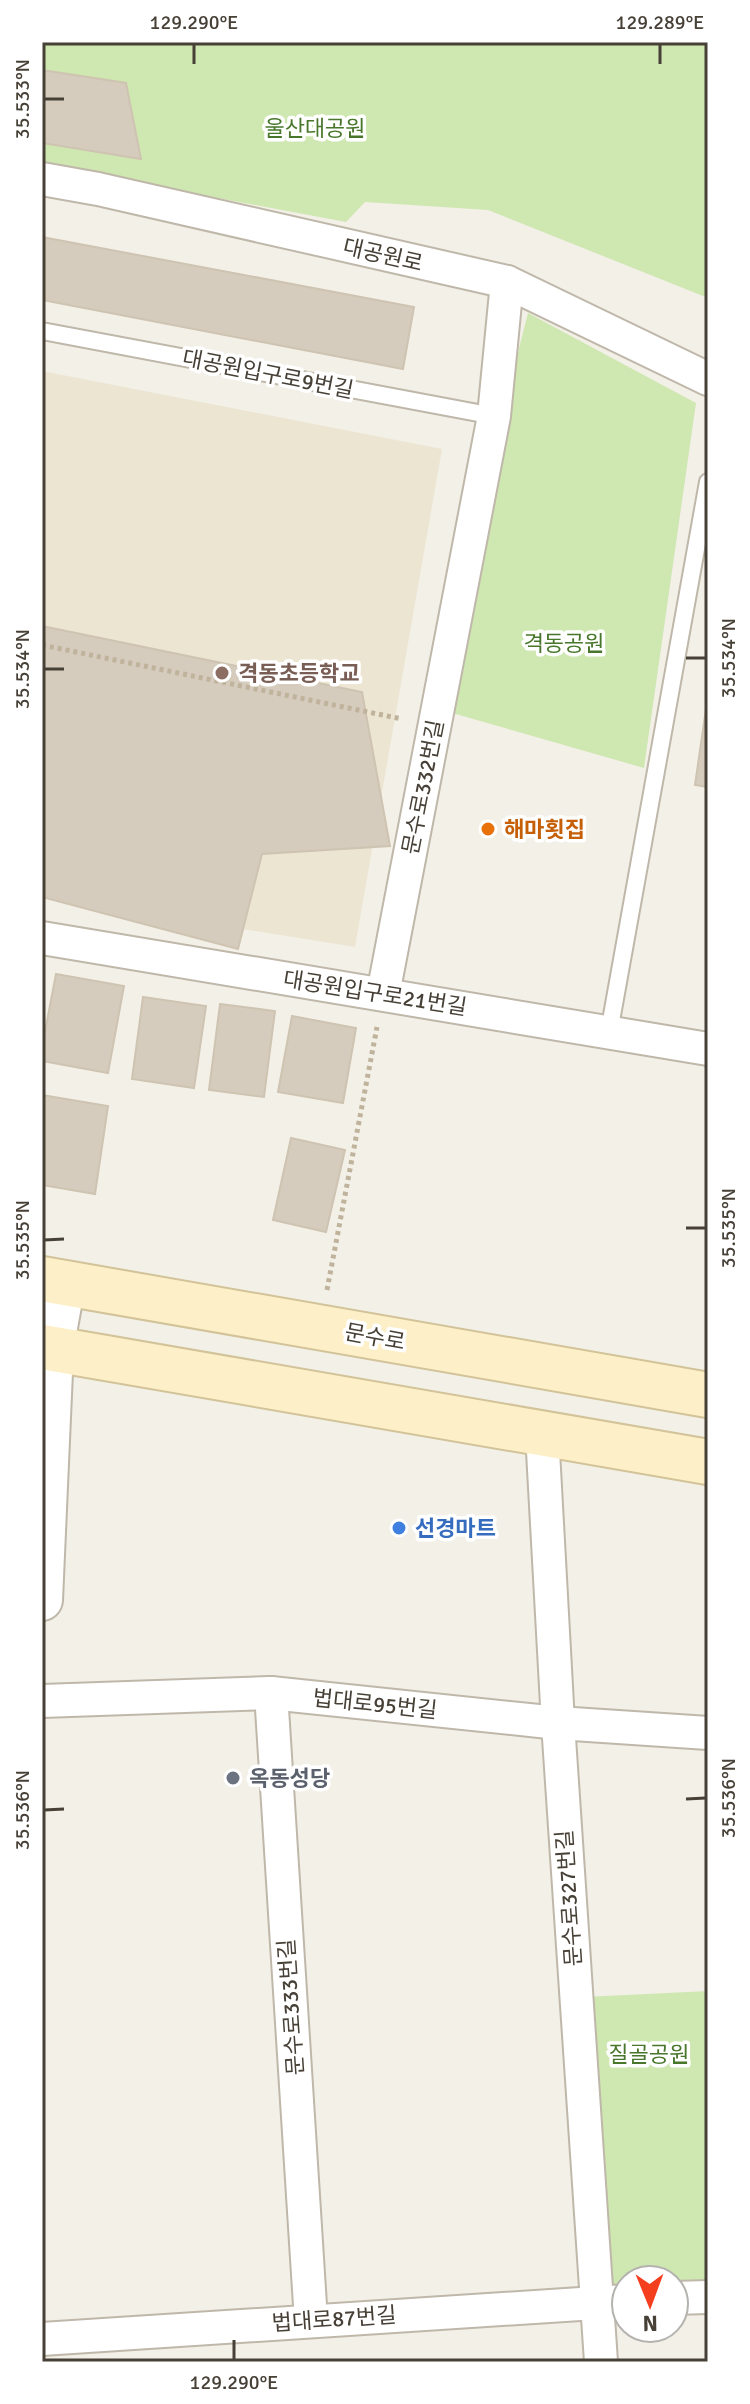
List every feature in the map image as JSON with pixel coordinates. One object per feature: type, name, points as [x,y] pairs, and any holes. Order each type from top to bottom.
[{"type":"main road","name":"문수로","points":[[53,1281],[708,1395]]},
{"type":"main road","points":[[47,1348],[708,1462]]},
{"type":"street","name":"대공원로","points":[[42,179],[507,282],[708,379]]},
{"type":"street","name":"문수로332번길","points":[[383,994],[494,416],[507,282]]},
{"type":"street","name":"대공원입구로21번길","points":[[42,938],[708,1049]]},
{"type":"street","points":[[42,1600],[47,1348],[53,1281]]},
{"type":"street","name":"문수로327번길","points":[[542,1433],[558,1723],[610,2290]]},
{"type":"street","name":"법대로95번길","points":[[42,1701],[271,1693],[558,1723],[708,1733]]},
{"type":"street","name":"문수로333번길","points":[[271,1693],[311,2321]]},
{"type":"street","name":"법대로87번길","points":[[42,2339],[610,2301]]},
{"type":"street","name":"문수로327번길","points":[[601,2362],[610,2307]]},
{"type":"lane","name":"대공원입구로9번길","points":[[42,331],[494,416]]},
{"type":"lane","points":[[609,1032],[708,482]]},
{"type":"path","points":[[42,645],[435,725]]},
{"type":"path","points":[[327,1290],[383,994]]},
{"type":"shaded area","name":"격동초등학교","points":[[42,371],[442,449],[355,947],[42,897]]},
{"type":"green space","name":"울산대공원","points":[[42,42],[708,42],[708,298],[488,210],[365,202],[346,222],[42,165]]},
{"type":"green space","name":"격동공원","points":[[528,313],[696,403],[644,768],[452,713],[481,577],[519,348]]},
{"type":"green space","name":"질골공원","points":[[708,1991],[708,2280],[690,2281],[690,2264],[610,2264],[610,2286],[607,2286],[585,1997]]},
{"type":"building","points":[[42,70],[126,83],[141,159],[42,143]]},
{"type":"building","points":[[42,237],[414,307],[403,369],[42,300]]},
{"type":"building","name":"격동초등학교","points":[[42,626],[362,692],[390,846],[262,854],[238,949],[42,897]]},
{"type":"building","points":[[708,695],[708,787],[695,785]]},
{"type":"building","points":[[56,974],[124,986],[108,1073],[42,1061]]},
{"type":"building","points":[[143,997],[206,1006],[194,1088],[132,1079]]},
{"type":"building","points":[[220,1004],[275,1011],[264,1097],[209,1090]]},
{"type":"building","points":[[292,1016],[356,1028],[343,1103],[278,1092]]},
{"type":"building","points":[[42,1095],[108,1106],[95,1194],[42,1185]]},
{"type":"building","points":[[291,1138],[345,1150],[326,1232],[273,1220]]},
{"type":"place","name":"격동초등학교","points":[[222,673]]},
{"type":"place","name":"해마횟집","points":[[488,829]]},
{"type":"place","name":"선경마트","points":[[399,1528]]},
{"type":"place","name":"옥동성당","points":[[233,1778]]}]
